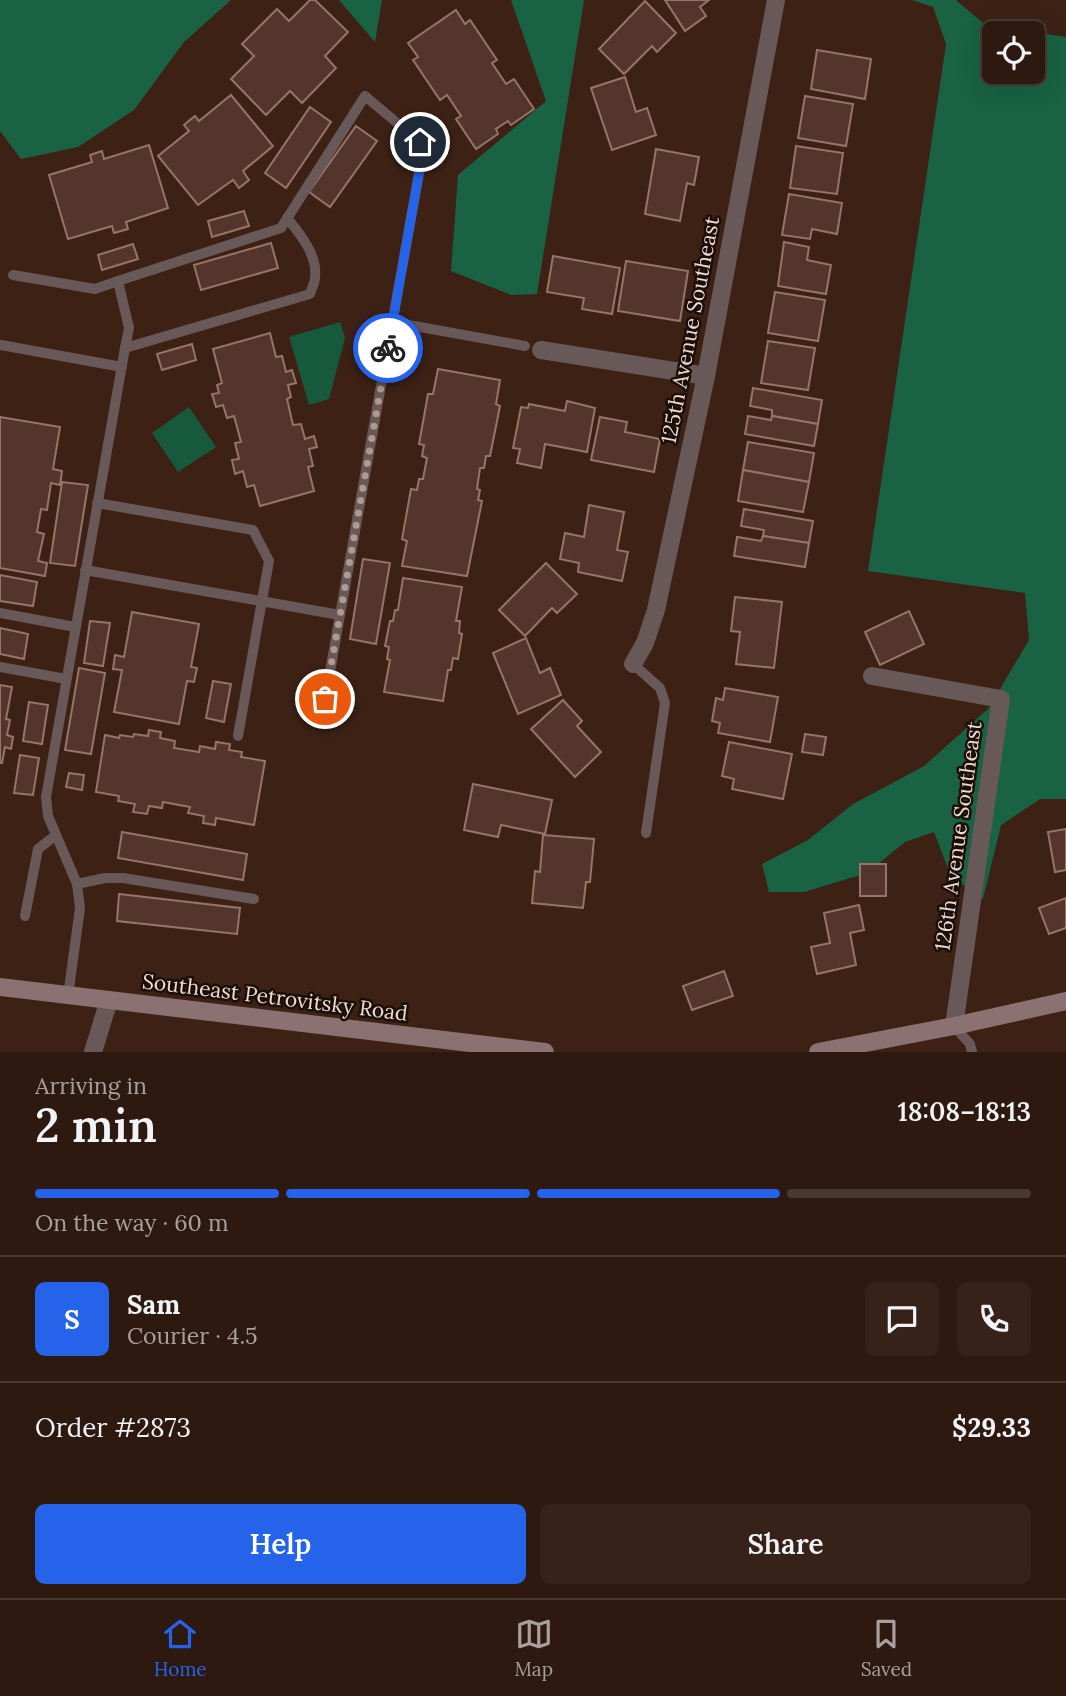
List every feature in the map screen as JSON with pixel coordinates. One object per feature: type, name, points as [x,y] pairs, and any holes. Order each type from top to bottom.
[{"type":"main road","name":"Southeast Petrovitsky Road","points":[[0,987],[545,1052]]},
{"type":"main road","points":[[818,1052],[1066,1001]]},
{"type":"street","name":"125th Avenue Southeast","points":[[633,664],[645,643],[656,610],[706,376],[776,0]]},
{"type":"street","points":[[533,348],[706,376]]},
{"type":"street","name":"126th Avenue Southeast","points":[[872,676],[1001,699],[954,1026]]},
{"type":"street","points":[[93,1052],[109,1000]]},
{"type":"lane","points":[[13,275],[94,289],[281,228],[365,96],[420,142],[423,151],[325,699]]},
{"type":"lane","points":[[125,348],[310,293],[316,277],[313,257],[287,218]]},
{"type":"lane","points":[[68,996],[80,908],[77,884],[48,816],[46,797],[129,328],[118,281]]},
{"type":"lane","points":[[392,322],[533,348]]},
{"type":"lane","points":[[1,345],[122,367]]},
{"type":"lane","points":[[97,503],[253,530],[269,561],[238,736]]},
{"type":"lane","points":[[85,570],[340,615]]},
{"type":"lane","points":[[0,613],[75,627]]},
{"type":"lane","points":[[633,664],[660,688],[665,703],[646,833]]},
{"type":"lane","points":[[0,667],[66,679]]},
{"type":"lane","points":[[25,916],[38,849],[56,835]]},
{"type":"lane","points":[[77,884],[105,878],[123,878],[254,899]]},
{"type":"lane","points":[[954,1026],[970,1044],[972,1052]]},
{"type":"green space","points":[[0,0],[231,0],[184,42],[134,110],[78,147],[21,159],[0,131]]},
{"type":"green space","points":[[339,0],[382,0],[375,42]]},
{"type":"green space","points":[[511,0],[584,0],[537,294],[511,295],[451,271],[458,175],[546,101]]},
{"type":"green space","points":[[912,0],[956,0],[982,22],[982,84],[1045,84],[1045,34],[1066,37],[1066,799],[1040,799],[1001,825],[983,899],[951,876],[934,832],[905,842],[867,873],[804,892],[769,892],[762,864],[808,840],[853,804],[924,766],[988,709],[1029,640],[1025,593],[868,571],[946,44],[933,7]]},
{"type":"green space","points":[[340,322],[345,338],[329,399],[309,405],[289,337]]},
{"type":"green space","points":[[189,407],[216,447],[178,472],[152,433]]},
{"type":"building","points":[[310,0],[315,0],[348,32],[325,56],[336,68],[302,103],[290,91],[266,115],[231,79],[254,56],[242,44],[277,9],[289,21]]},
{"type":"building","points":[[665,0],[709,0],[700,7],[706,16],[685,31]]},
{"type":"building","points":[[645,1],[676,33],[657,52],[652,46],[624,74],[599,49]]},
{"type":"building","points":[[456,10],[465,24],[470,20],[497,60],[492,63],[506,84],[514,79],[534,109],[511,125],[508,121],[496,129],[498,134],[476,149],[456,119],[461,116],[447,95],[440,100],[413,60],[418,57],[408,43]]},
{"type":"building","points":[[817,50],[871,59],[865,99],[811,89]]},
{"type":"building","points":[[625,77],[636,112],[647,108],[656,135],[612,150],[591,88]]},
{"type":"building","points":[[231,95],[273,146],[243,171],[249,180],[239,188],[233,180],[198,205],[158,156],[189,131],[184,125],[195,116],[199,121]]},
{"type":"building","points":[[805,96],[853,104],[846,146],[798,138]]},
{"type":"building","points":[[310,107],[331,122],[286,188],[265,173]]},
{"type":"building","points":[[356,126],[377,141],[330,207],[309,192]]},
{"type":"building","points":[[149,145],[168,208],[126,222],[128,229],[114,233],[112,226],[68,239],[49,175],[92,162],[90,155],[102,151],[104,159]]},
{"type":"building","points":[[796,146],[843,153],[837,194],[790,188]]},
{"type":"building","points":[[656,149],[699,157],[694,185],[687,183],[680,221],[645,214]]},
{"type":"building","points":[[789,194],[842,203],[837,234],[812,229],[810,239],[782,235]]},
{"type":"building","points":[[244,211],[249,226],[212,237],[208,221]]},
{"type":"building","points":[[784,242],[809,247],[807,260],[831,265],[826,294],[778,286]]},
{"type":"building","points":[[271,243],[278,268],[201,290],[194,265]]},
{"type":"building","points":[[133,244],[138,259],[102,270],[98,255]]},
{"type":"building","points":[[553,256],[620,268],[612,314],[582,309],[584,298],[547,292]]},
{"type":"building","points":[[626,261],[688,271],[680,321],[618,311]]},
{"type":"building","points":[[775,292],[825,300],[818,341],[768,333]]},
{"type":"building","points":[[270,333],[276,357],[282,356],[286,372],[292,370],[296,383],[288,385],[291,397],[287,399],[293,425],[301,424],[305,439],[314,436],[317,447],[309,449],[313,466],[308,467],[314,491],[260,506],[254,485],[247,487],[243,471],[235,474],[232,460],[239,459],[235,443],[241,442],[234,416],[227,418],[223,405],[216,407],[212,394],[219,393],[217,385],[222,383],[213,349]]},
{"type":"building","points":[[768,341],[815,348],[808,390],[761,383]]},
{"type":"building","points":[[192,344],[196,360],[162,370],[157,354]]},
{"type":"building","points":[[438,369],[500,380],[496,404],[500,406],[490,456],[486,456],[484,468],[480,468],[477,489],[480,490],[478,500],[482,501],[467,576],[402,566],[407,541],[402,539],[411,489],[417,490],[419,479],[423,479],[427,458],[422,456],[424,445],[419,444],[428,394],[433,394]]},
{"type":"building","points":[[753,388],[822,400],[818,424],[772,416],[772,410],[750,406]]},
{"type":"building","points":[[567,401],[595,408],[587,452],[545,444],[541,468],[517,463],[520,449],[513,448],[521,407],[528,408],[529,404],[565,411]]},
{"type":"building","points":[[748,416],[771,420],[772,416],[818,424],[814,446],[745,434]]},
{"type":"building","points":[[0,417],[60,427],[53,469],[62,471],[60,485],[51,483],[47,510],[41,509],[37,532],[44,534],[38,561],[47,563],[45,576],[0,568]]},
{"type":"building","points":[[600,417],[627,422],[625,432],[660,439],[654,472],[591,460]]},
{"type":"building","points":[[748,442],[814,453],[809,482],[743,470]]},
{"type":"building","points":[[743,470],[809,482],[803,512],[738,501]]},
{"type":"building","points":[[62,482],[88,485],[75,566],[50,563]]},
{"type":"building","points":[[589,505],[624,512],[617,550],[628,552],[622,581],[578,572],[579,563],[560,559],[565,533],[584,537]]},
{"type":"building","points":[[744,509],[813,521],[809,543],[763,536],[764,530],[741,526]]},
{"type":"building","points":[[763,536],[809,543],[805,567],[734,556],[737,537],[761,541]]},
{"type":"building","points":[[363,559],[390,563],[376,644],[350,639]]},
{"type":"building","points":[[546,563],[577,594],[557,613],[552,608],[525,636],[499,610]]},
{"type":"building","points":[[0,575],[37,582],[33,606],[0,601]]},
{"type":"building","points":[[403,578],[462,587],[456,621],[460,621],[459,633],[462,634],[458,659],[453,658],[451,670],[448,670],[443,701],[384,692],[390,660],[387,659],[389,647],[385,646],[390,621],[393,621],[395,610],[398,610]]},
{"type":"building","points":[[735,597],[782,602],[774,668],[736,664],[740,632],[731,631]]},
{"type":"building","points":[[909,611],[924,644],[880,665],[865,632]]},
{"type":"building","points":[[132,612],[199,624],[191,667],[197,668],[194,682],[187,681],[179,724],[114,712],[122,670],[113,669],[115,655],[124,657]]},
{"type":"building","points":[[90,621],[110,623],[103,666],[84,663]]},
{"type":"building","points":[[0,628],[28,634],[24,659],[0,654]]},
{"type":"building","points":[[526,638],[540,673],[550,668],[561,695],[518,714],[493,653]]},
{"type":"building","points":[[79,668],[105,673],[91,754],[65,750]]},
{"type":"building","points":[[213,681],[231,684],[224,722],[206,718]]},
{"type":"building","points":[[0,685],[12,687],[6,719],[10,720],[7,735],[13,737],[11,749],[5,747],[2,763],[0,763]]},
{"type":"building","points":[[725,688],[778,697],[770,742],[718,733],[720,723],[712,721],[716,698],[723,700]]},
{"type":"building","points":[[563,700],[582,721],[577,726],[601,752],[575,777],[531,729]]},
{"type":"building","points":[[29,702],[48,705],[42,744],[23,741]]},
{"type":"building","points":[[149,730],[161,732],[160,738],[175,741],[174,748],[199,752],[200,746],[215,749],[216,742],[230,744],[229,750],[242,752],[241,757],[265,761],[254,825],[216,818],[215,825],[203,823],[204,816],[188,813],[190,807],[163,802],[162,808],[149,806],[147,814],[133,812],[135,804],[118,801],[119,796],[96,792],[105,735],[119,738],[120,735],[133,737],[134,734],[148,736]]},
{"type":"building","points":[[805,734],[826,737],[823,755],[802,752]]},
{"type":"building","points":[[729,742],[792,754],[783,799],[732,789],[734,779],[722,776]]},
{"type":"building","points":[[20,755],[39,758],[33,795],[14,793]]},
{"type":"building","points":[[69,773],[84,775],[82,790],[66,787]]},
{"type":"building","points":[[473,784],[552,800],[545,834],[501,825],[498,837],[464,830]]},
{"type":"building","points":[[1066,829],[1066,870],[1055,872],[1048,832]]},
{"type":"building","points":[[122,832],[247,854],[243,880],[118,858]]},
{"type":"building","points":[[543,835],[594,839],[590,882],[586,882],[583,908],[532,903],[535,871],[540,872]]},
{"type":"building","points":[[860,864],[886,864],[886,896],[860,896]]},
{"type":"building","points":[[119,894],[240,908],[237,934],[117,921]]},
{"type":"building","points":[[1066,898],[1066,928],[1049,934],[1039,908]]},
{"type":"building","points":[[859,905],[864,930],[850,933],[856,965],[817,974],[811,947],[830,943],[824,913]]},
{"type":"building","points":[[724,971],[733,996],[692,1010],[683,986]]},
{"type":"way so far","points":[[325,699],[388,348]]},
{"type":"route","points":[[388,348],[423,151],[420,142]]}]
